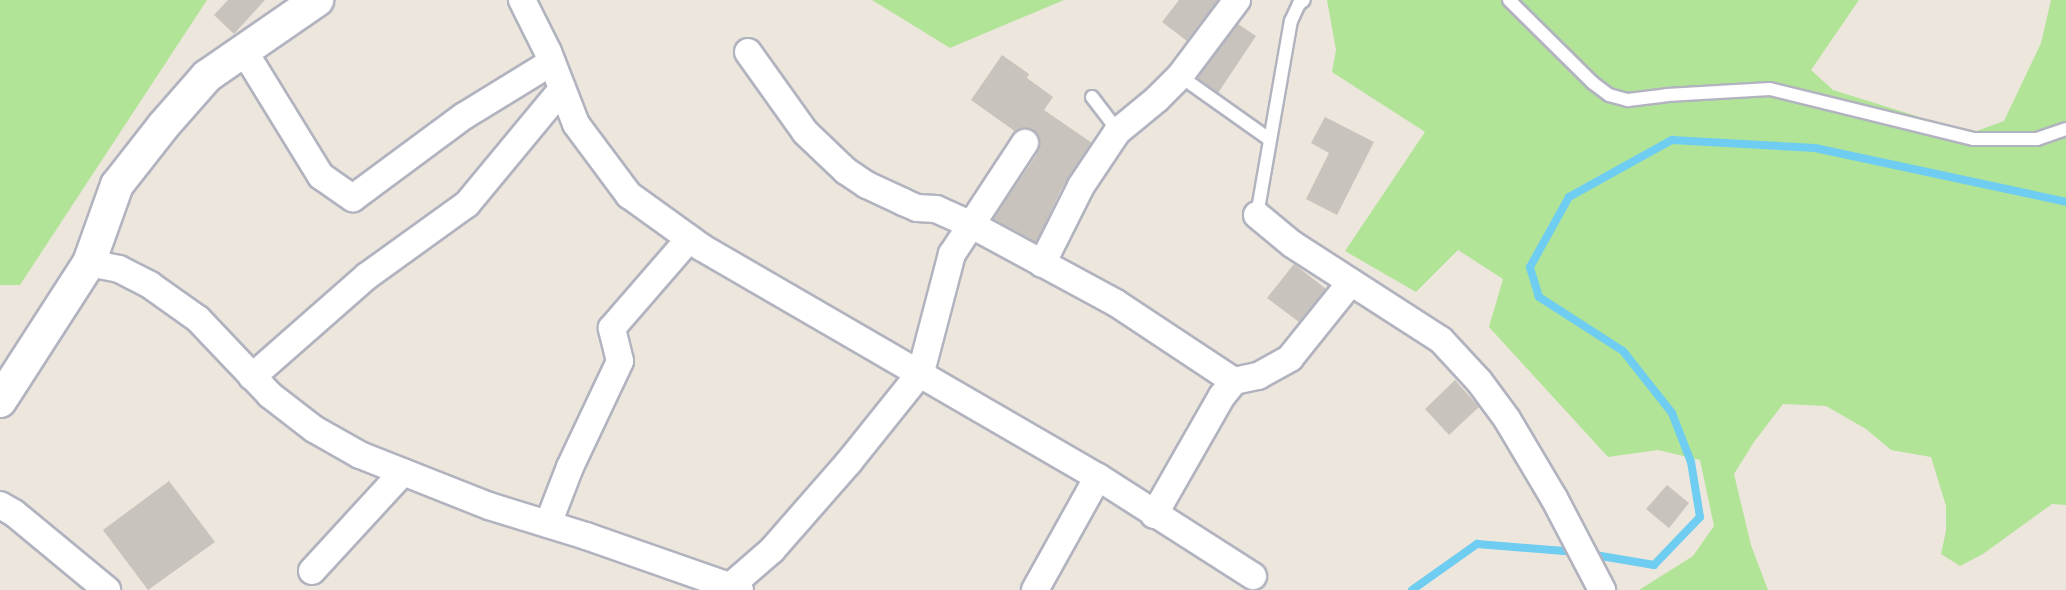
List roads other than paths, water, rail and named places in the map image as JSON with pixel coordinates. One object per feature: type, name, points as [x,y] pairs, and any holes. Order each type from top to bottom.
[{"type":"street","points":[[0,401],[89,262],[117,185],[164,125],[207,76],[316,0]]},
{"type":"street","points":[[522,0],[552,62],[576,124],[629,195],[689,239],[1098,477],[1154,515],[1253,576]]},
{"type":"street","points":[[1042,264],[1081,186],[1118,131],[1157,99],[1180,76],[1237,0]]},
{"type":"street","points":[[244,51],[321,176],[353,198],[464,116],[552,62]]},
{"type":"street","points":[[748,52],[805,132],[846,171],[867,185],[917,208],[936,209],[970,224],[1116,303],[1234,381]]},
{"type":"street","points":[[252,376],[367,276],[467,204],[562,89]]},
{"type":"street","points":[[89,262],[119,269],[150,285],[198,320],[270,396],[314,429],[360,455],[489,506],[548,524],[732,588],[772,550],[849,462],[921,372],[952,254],[1025,143]]},
{"type":"street","points":[[1257,215],[1293,244],[1441,340],[1479,381],[1507,419],[1575,536],[1602,590]]},
{"type":"street","points":[[548,524],[570,467],[620,361],[612,328],[689,239]]},
{"type":"street","points":[[1154,515],[1222,396],[1234,381],[1258,376],[1290,358],[1351,282]]},
{"type":"street","points":[[312,571],[403,472]]},
{"type":"street","points":[[1035,590],[1098,477]]},
{"type":"street","points":[[0,505],[14,513],[107,590]]},
{"type":"lane","points":[[1257,215],[1291,21],[1299,4],[1304,0]]},
{"type":"lane","points":[[1509,0],[1593,83],[1609,95],[1628,100],[1770,89],[1973,139],[2037,138],[2066,129]]},
{"type":"lane","points":[[1180,76],[1269,139]]},
{"type":"lane","points":[[1092,97],[1118,131]]},
{"type":"waterway","points":[[1589,554],[1654,565],[1700,517],[1691,462],[1672,413],[1623,351],[1539,297],[1530,267],[1569,197],[1672,140],[1815,148],[2066,202]]},
{"type":"waterway","points":[[1412,590],[1477,544],[1577,552]]}]
